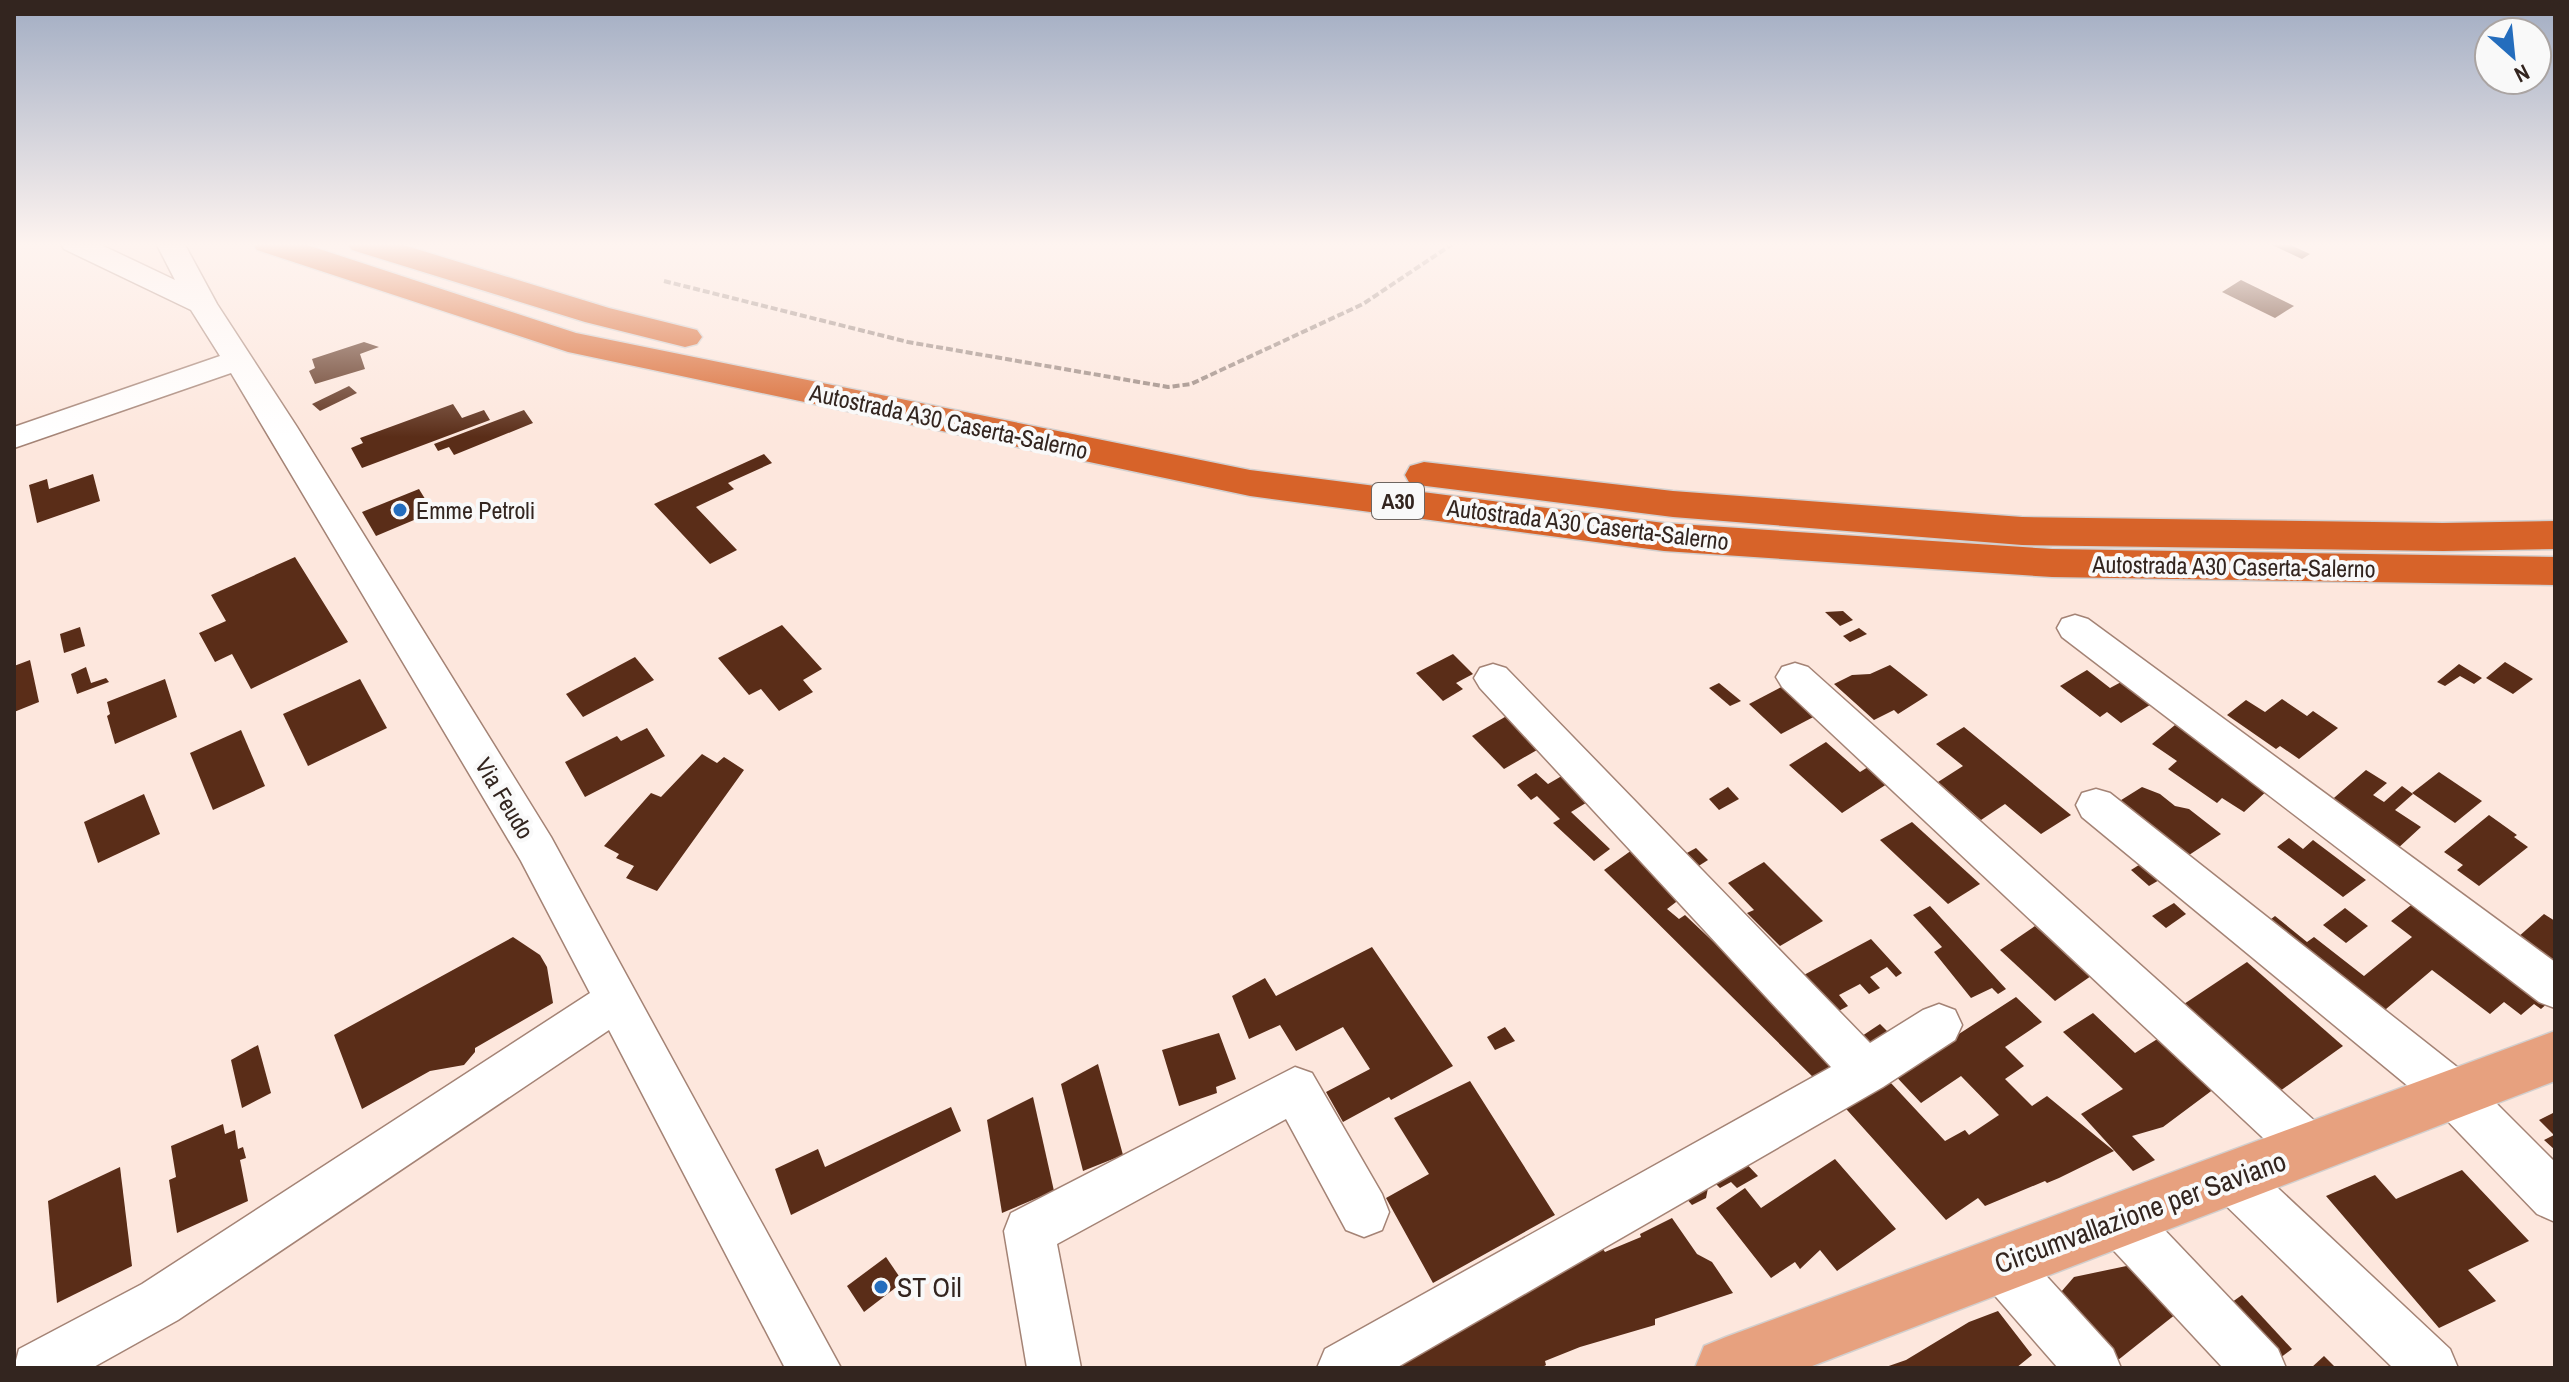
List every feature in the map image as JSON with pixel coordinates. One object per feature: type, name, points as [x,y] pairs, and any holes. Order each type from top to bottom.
[{"type":"highway","name":"Autostrada A30 Caserta-Salerno","points":[[463,307],[568,342],[1250,483],[1664,537],[2052,563],[2555,571]]},
{"type":"highway","name":"Autostrada A30 Caserta-Salerno","points":[[573,307],[900,390],[1255,456],[1673,504],[2022,531],[2443,537],[2555,535]]},
{"type":"main road","name":"Circumvallazione per Saviano","points":[[1726,1368],[2555,1056]]},
{"type":"street","name":"Via Feudo","points":[[204,307],[281,427],[536,849],[814,1368]]},
{"type":"street","points":[[14,438],[237,360]]},
{"type":"street","points":[[2075,628],[2555,988]]},
{"type":"street","points":[[1795,677],[2310,1149]]},
{"type":"street","points":[[1493,678],[1866,1072]]},
{"type":"street","points":[[2096,805],[2454,1094],[2555,1197]]},
{"type":"street","points":[[38,1368],[160,1302],[516,1070],[618,999]]},
{"type":"street","points":[[1344,1368],[1866,1072],[1939,1025]]},
{"type":"street","points":[[1054,1368],[1029,1231],[1295,1089],[1364,1212]]},
{"type":"street","points":[[2233,1179],[2431,1368]]},
{"type":"street","points":[[2120,1220],[2259,1368]]},
{"type":"street","points":[[2001,1264],[2094,1368]]},
{"type":"path","points":[[770,307],[908,342],[1168,387],[1191,384],[1355,307]]},
{"type":"building","points":[[2254,307],[2292,307],[2275,318]]},
{"type":"building","points":[[364,342],[379,347],[360,354],[365,369],[315,384],[309,371],[315,368],[312,359]]},
{"type":"building","points":[[349,386],[357,393],[320,411],[312,404]]},
{"type":"building","points":[[453,404],[462,418],[484,410],[490,420],[362,468],[351,448],[363,443],[360,438]]},
{"type":"building","points":[[524,410],[533,423],[454,455],[449,447],[438,451],[434,444]]},
{"type":"building","points":[[764,454],[772,463],[728,483],[734,489],[696,507],[737,550],[710,564],[654,504]]},
{"type":"building","points":[[93,474],[100,501],[37,523],[29,485],[47,479],[49,489]]},
{"type":"building","points":[[419,489],[433,512],[376,536],[362,512]]},
{"type":"building","points":[[295,557],[348,642],[251,689],[232,654],[215,662],[199,633],[226,621],[211,595]]},
{"type":"building","points":[[1843,611],[1853,620],[1840,626],[1825,612]]},
{"type":"building","points":[[782,625],[822,669],[803,680],[813,692],[779,711],[761,689],[749,695],[718,658]]},
{"type":"building","points":[[80,627],[85,646],[64,653],[60,634]]},
{"type":"building","points":[[1859,628],[1867,634],[1850,642],[1843,636]]},
{"type":"building","points":[[1453,654],[1473,674],[1456,683],[1463,689],[1443,701],[1416,673]]},
{"type":"building","points":[[635,657],[654,680],[583,717],[566,694]]},
{"type":"building","points":[[30,660],[39,702],[14,712],[14,666]]},
{"type":"building","points":[[2505,662],[2533,679],[2513,694],[2486,678]]},
{"type":"building","points":[[2459,664],[2482,678],[2474,684],[2460,676],[2445,686],[2437,682]]},
{"type":"building","points":[[1890,665],[1928,695],[1898,714],[1894,710],[1874,720],[1834,684],[1852,675],[1870,674]]},
{"type":"building","points":[[86,667],[91,683],[106,678],[109,682],[77,694],[71,674]]},
{"type":"building","points":[[2087,670],[2110,688],[2123,681],[2153,703],[2121,723],[2107,712],[2100,717],[2060,686]]},
{"type":"building","points":[[165,679],[177,717],[115,744],[107,716],[110,714],[107,702]]},
{"type":"building","points":[[360,679],[387,728],[308,766],[283,714]]},
{"type":"building","points":[[1719,683],[1741,701],[1730,706],[1709,688]]},
{"type":"building","points":[[1789,683],[1821,713],[1781,734],[1749,704]]},
{"type":"building","points":[[2282,699],[2307,716],[2313,711],[2338,728],[2299,759],[2280,746],[2276,749],[2227,715],[2246,700],[2265,712]]},
{"type":"building","points":[[1517,710],[1551,742],[1504,769],[1472,736]]},
{"type":"building","points":[[2175,725],[2270,788],[2244,812],[2222,798],[2217,803],[2168,769],[2177,761],[2152,744]]},
{"type":"building","points":[[1964,727],[2071,815],[2041,834],[2005,804],[1981,820],[1938,782],[1963,766],[1936,744]]},
{"type":"building","points":[[647,728],[665,756],[585,797],[565,762],[617,736],[621,741]]},
{"type":"building","points":[[241,730],[265,786],[213,810],[190,753]]},
{"type":"building","points":[[1826,742],[1860,772],[1868,767],[1887,784],[1842,813],[1789,765]]},
{"type":"building","points":[[702,754],[717,763],[724,757],[744,770],[657,891],[626,878],[634,866],[616,858],[619,854],[604,846],[651,793],[661,797]]},
{"type":"building","points":[[1572,770],[1599,795],[1571,812],[1610,849],[1594,861],[1553,823],[1560,819],[1537,796],[1531,800],[1517,785],[1536,773],[1548,784]]},
{"type":"building","points":[[2366,770],[2387,783],[2373,795],[2384,802],[2402,786],[2413,794],[2395,810],[2421,827],[2396,850],[2327,804]]},
{"type":"building","points":[[2439,772],[2482,801],[2455,823],[2412,793]]},
{"type":"building","points":[[1728,787],[1739,799],[1719,810],[1709,799]]},
{"type":"building","points":[[2142,787],[2160,794],[2175,806],[2189,809],[2221,834],[2186,857],[2118,802]]},
{"type":"building","points":[[144,794],[160,834],[98,863],[84,822]]},
{"type":"building","points":[[2489,815],[2528,847],[2479,886],[2457,870],[2463,865],[2444,852]]},
{"type":"building","points":[[1912,822],[1980,884],[1948,904],[1880,840]]},
{"type":"building","points":[[2289,838],[2303,849],[2313,840],[2366,880],[2343,897],[2277,847]]},
{"type":"building","points":[[1639,845],[1689,892],[1667,909],[1679,919],[1685,915],[1759,985],[1842,1056],[1820,1084],[1604,870]]},
{"type":"building","points":[[1696,848],[1708,860],[1697,867],[1685,854]]},
{"type":"building","points":[[2150,858],[2161,879],[2149,886],[2131,870]]},
{"type":"building","points":[[1764,862],[1823,921],[1780,946],[1747,913],[1754,910],[1728,883]]},
{"type":"building","points":[[2415,902],[2549,1002],[2541,1009],[2534,1004],[2521,1015],[2504,1002],[2490,1014],[2432,970],[2379,1015],[2266,923],[2275,916],[2307,942],[2314,937],[2364,976],[2412,937],[2391,921]]},
{"type":"building","points":[[2174,903],[2186,914],[2166,928],[2152,916]]},
{"type":"building","points":[[1930,906],[2006,989],[1998,994],[1992,988],[1971,998],[1934,952],[1942,947],[1913,915]]},
{"type":"building","points":[[2345,908],[2368,926],[2346,943],[2323,925]]},
{"type":"building","points":[[2544,914],[2555,921],[2555,965],[2517,938]]},
{"type":"building","points":[[2035,926],[2091,976],[2055,1001],[2000,950]]},
{"type":"building","points":[[513,937],[540,955],[547,967],[553,1003],[475,1048],[464,1065],[430,1071],[362,1109],[334,1035]]},
{"type":"building","points":[[1871,939],[1902,973],[1896,977],[1887,967],[1870,977],[1880,988],[1869,994],[1860,984],[1839,995],[1848,1006],[1835,1013],[1802,976]]},
{"type":"building","points":[[1372,947],[1453,1066],[1343,1122],[1326,1092],[1370,1069],[1343,1027],[1296,1051],[1280,1025],[1249,1039],[1232,996],[1265,978],[1276,996]]},
{"type":"building","points":[[2247,962],[2343,1046],[2280,1091],[2184,1004]]},
{"type":"building","points":[[2016,997],[2042,1022],[2005,1047],[2024,1066],[2005,1079],[2032,1106],[2047,1096],[2114,1151],[2059,1178],[1985,1206],[1978,1198],[1946,1220],[1839,1101],[1890,1082],[1945,1141],[1965,1130],[1969,1135],[1999,1115],[1961,1076],[1921,1103],[1889,1069],[1911,1065]]},
{"type":"building","points":[[2093,1013],[2135,1053],[2167,1033],[2222,1083],[2163,1127],[2132,1136],[2155,1160],[2133,1171],[2081,1114],[2123,1089],[2063,1032]]},
{"type":"building","points":[[1880,1024],[1894,1038],[1872,1053],[1859,1038]]},
{"type":"building","points":[[1505,1027],[1515,1041],[1495,1050],[1487,1037]]},
{"type":"building","points":[[1219,1033],[1236,1079],[1216,1087],[1217,1093],[1179,1106],[1162,1050]]},
{"type":"building","points":[[258,1045],[271,1093],[242,1108],[231,1060]]},
{"type":"building","points":[[1098,1064],[1123,1155],[1083,1171],[1061,1084]]},
{"type":"building","points":[[1470,1081],[1555,1215],[1433,1283],[1386,1198],[1429,1174],[1394,1118]]},
{"type":"building","points":[[1033,1097],[1054,1191],[1002,1213],[987,1120]]},
{"type":"building","points":[[951,1107],[961,1131],[791,1215],[775,1169],[818,1149],[825,1167]]},
{"type":"building","points":[[2553,1113],[2555,1150],[2544,1140],[2554,1135],[2539,1120]]},
{"type":"building","points":[[223,1124],[225,1134],[235,1130],[238,1149],[243,1147],[246,1158],[240,1160],[248,1201],[177,1233],[169,1180],[176,1177],[171,1146]]},
{"type":"building","points":[[1738,1155],[1758,1176],[1737,1188],[1731,1182],[1720,1188],[1715,1183],[1708,1188],[1706,1198],[1692,1205],[1677,1188]]},
{"type":"building","points":[[1835,1159],[1896,1229],[1837,1271],[1820,1250],[1800,1269],[1795,1262],[1771,1278],[1716,1208],[1745,1188],[1761,1208]]},
{"type":"building","points":[[120,1167],[132,1266],[57,1303],[48,1201]]},
{"type":"building","points":[[2462,1170],[2529,1241],[2468,1270],[2496,1301],[2439,1328],[2326,1196],[2375,1175],[2396,1199]]},
{"type":"building","points":[[1672,1218],[1697,1254],[1712,1262],[1733,1293],[1655,1319],[1655,1325],[1580,1347],[1545,1361],[1546,1365],[1541,1368],[1390,1368],[1593,1235],[1605,1252],[1641,1237],[1640,1234]]},
{"type":"building","points":[[886,1257],[903,1282],[864,1312],[847,1286]]},
{"type":"building","points":[[2136,1264],[2181,1310],[2108,1368],[2103,1368],[2048,1307],[2074,1277]]},
{"type":"building","points":[[2242,1295],[2292,1349],[2272,1364],[2221,1310]]},
{"type":"building","points":[[1998,1311],[2032,1355],[2016,1368],[1883,1368],[1906,1360],[1969,1322]]},
{"type":"building","points":[[2324,1356],[2336,1368],[2311,1368]]},
{"type":"place","name":"Emme Petroli","points":[[400,510]]},
{"type":"place","name":"ST Oil","points":[[881,1287]]}]
